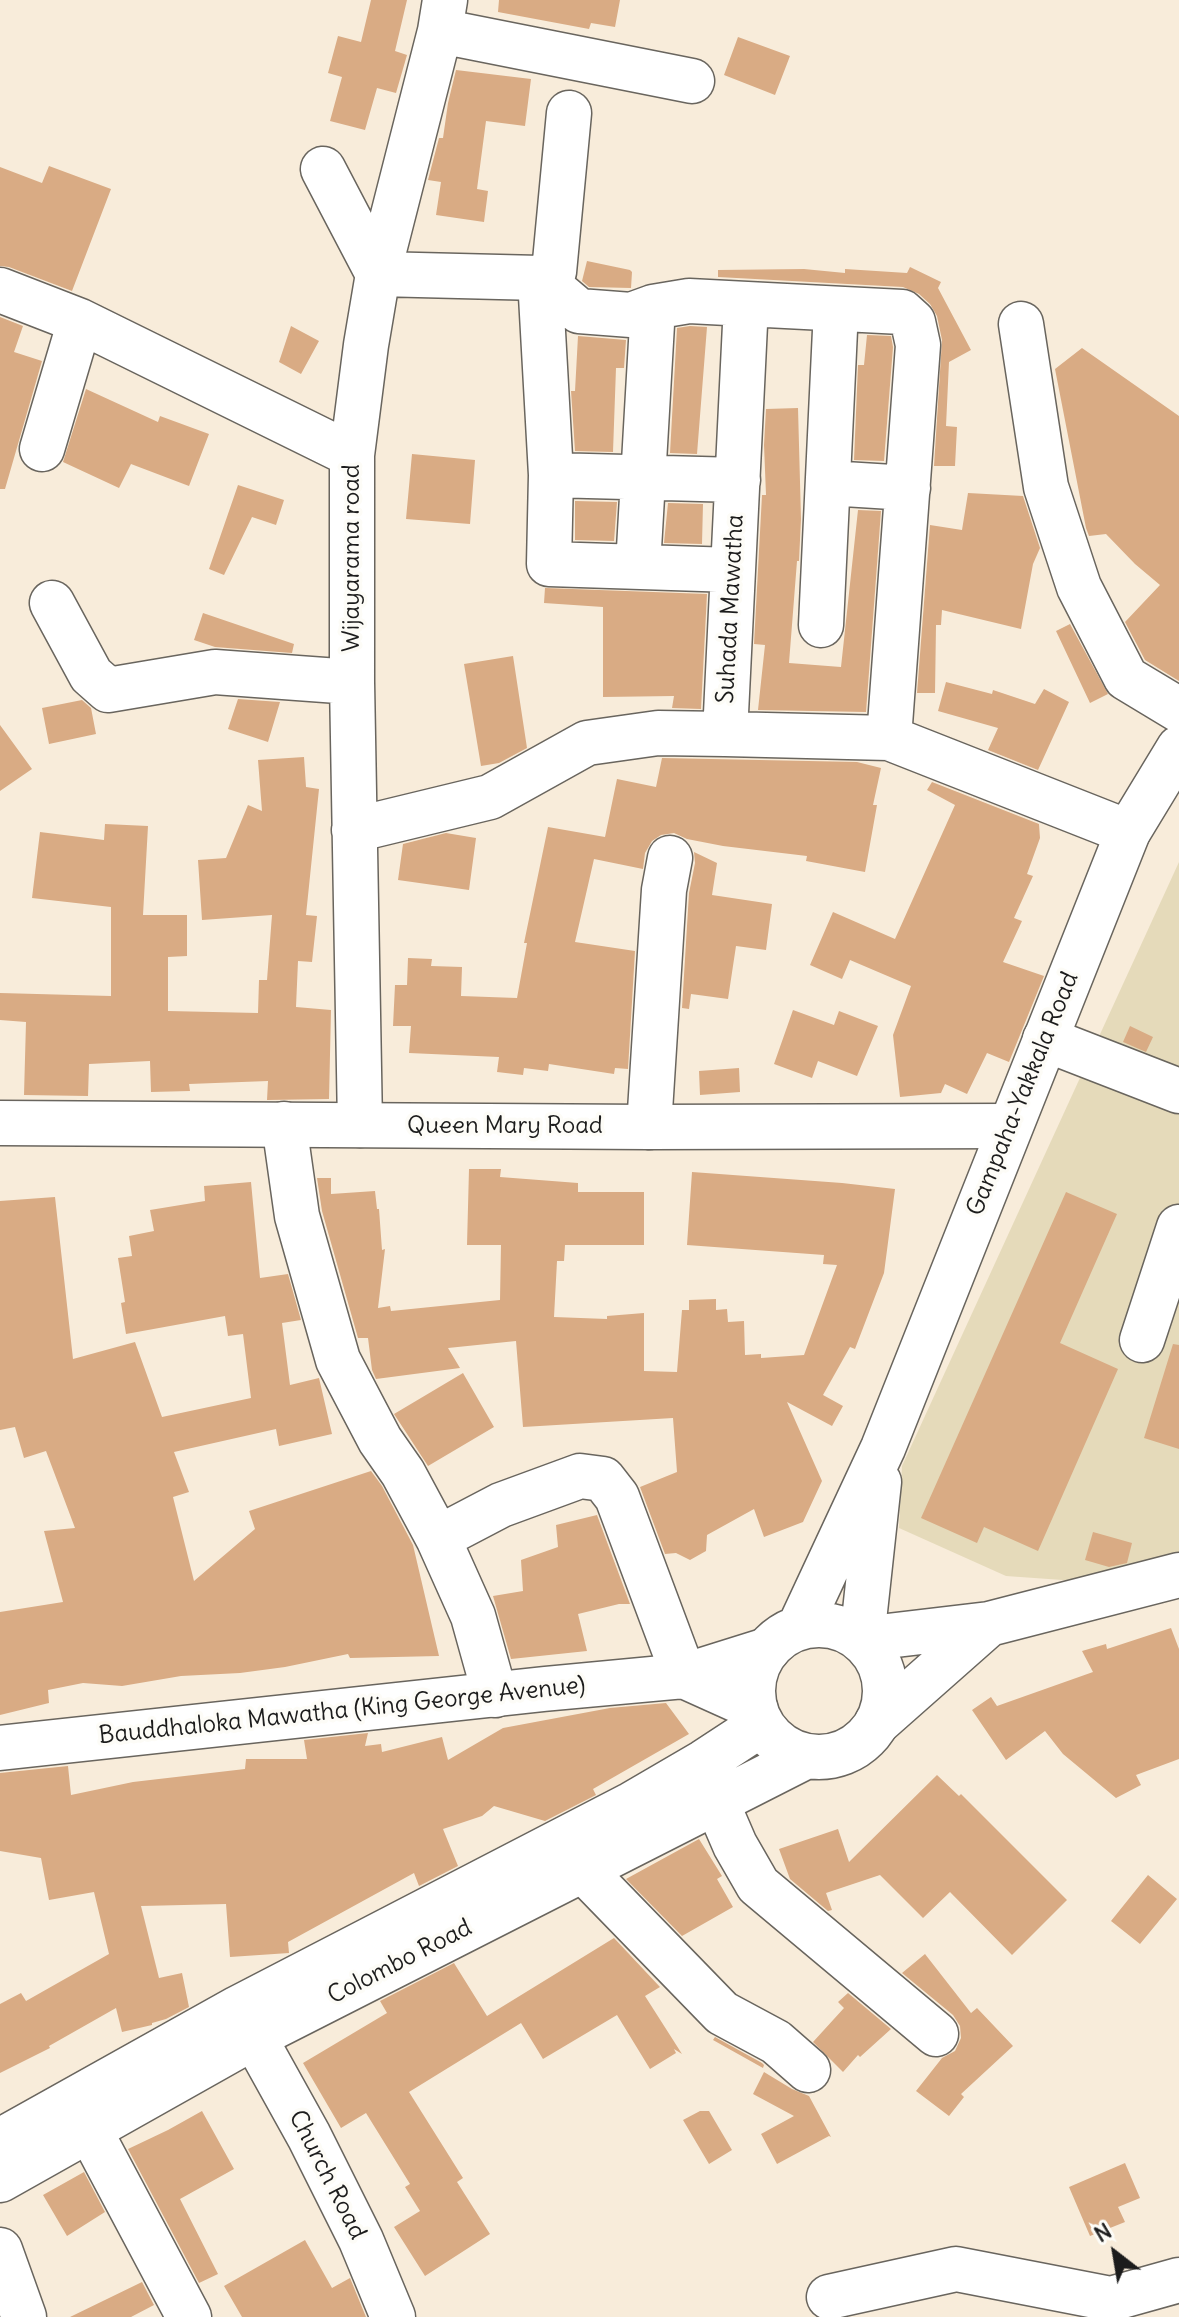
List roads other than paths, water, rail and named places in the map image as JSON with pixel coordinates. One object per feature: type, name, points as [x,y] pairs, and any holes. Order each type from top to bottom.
[{"type":"main road","points":[[442,15],[692,81]]},
{"type":"main road","name":"Wijayarama road","points":[[360,1125],[352,682],[352,455],[378,274],[442,15]]},
{"type":"main road","points":[[323,169],[378,274],[540,278],[554,272],[569,113]]},
{"type":"main road","points":[[540,278],[579,311],[631,315],[653,307],[689,301],[902,312],[913,322],[918,345],[889,738]]},
{"type":"main road","points":[[540,278],[551,475],[549,564],[733,570]]},
{"type":"main road","points":[[0,290],[80,321],[352,455]]},
{"type":"main road","name":"Suhada Mawatha","points":[[746,304],[725,734],[889,738],[1128,832]]},
{"type":"main road","points":[[638,566],[653,307]]},
{"type":"main road","points":[[821,625],[836,309]]},
{"type":"main road","points":[[42,449],[80,321]]},
{"type":"main road","points":[[1021,324],[1046,487],[1079,587],[1126,678],[1179,710]]},
{"type":"main road","points":[[551,475],[738,480]]},
{"type":"main road","points":[[828,483],[908,488]]},
{"type":"main road","points":[[52,603],[91,675],[108,690],[215,672],[352,682]]},
{"type":"main road","points":[[354,830],[490,797],[587,743],[658,733],[725,734]]},
{"type":"main road","name":"Gampaha-Yakkala Road","points":[[783,1639],[883,1448],[1128,832],[1179,748]]},
{"type":"main road","points":[[649,1127],[664,890],[670,858]]},
{"type":"main road","points":[[1045,1039],[1179,1091]]},
{"type":"main road","name":"Queen Mary Road","points":[[0,1123],[1010,1126]]},
{"type":"main road","points":[[284,1124],[297,1216],[338,1360],[380,1440],[403,1473],[438,1538],[473,1616],[495,1695]]},
{"type":"main road","points":[[1142,1340],[1179,1227]]},
{"type":"main road","name":"Gampaha-Yakkala Road","points":[[862,1639],[883,1448]]},
{"type":"main road","points":[[438,1538],[501,1505],[580,1476],[603,1479],[617,1497],[684,1676],[758,1716],[781,1745],[807,1756],[824,1757],[855,1747],[877,1723],[989,1624]]},
{"type":"main road","points":[[862,1639],[989,1624],[1179,1575]]},
{"type":"main road","points":[[758,1716],[754,1678],[783,1639],[815,1624],[848,1630],[862,1639],[874,1653],[884,1678],[884,1706],[877,1723]]},
{"type":"main road","name":"Bauddhaloka Mawatha (King George Avenue)","points":[[0,1748],[684,1676],[783,1639]]},
{"type":"main road","name":"Colombo Road","points":[[0,2180],[89,2129],[246,2022],[704,1762],[758,1716]]},
{"type":"main road","name":"Colombo Road","points":[[0,2141],[246,2022],[583,1870],[807,1756]]},
{"type":"main road","points":[[716,1801],[735,1845],[758,1885],[936,2034]]},
{"type":"main road","points":[[583,1870],[722,2013],[776,2042],[808,2070]]},
{"type":"main road","name":"Church Road","points":[[246,2022],[355,2227],[393,2317]]},
{"type":"main road","points":[[89,2129],[189,2317]]},
{"type":"main road","points":[[0,2250],[24,2317]]},
{"type":"main road","points":[[829,2297],[956,2269],[1102,2308],[1179,2280]]}]
